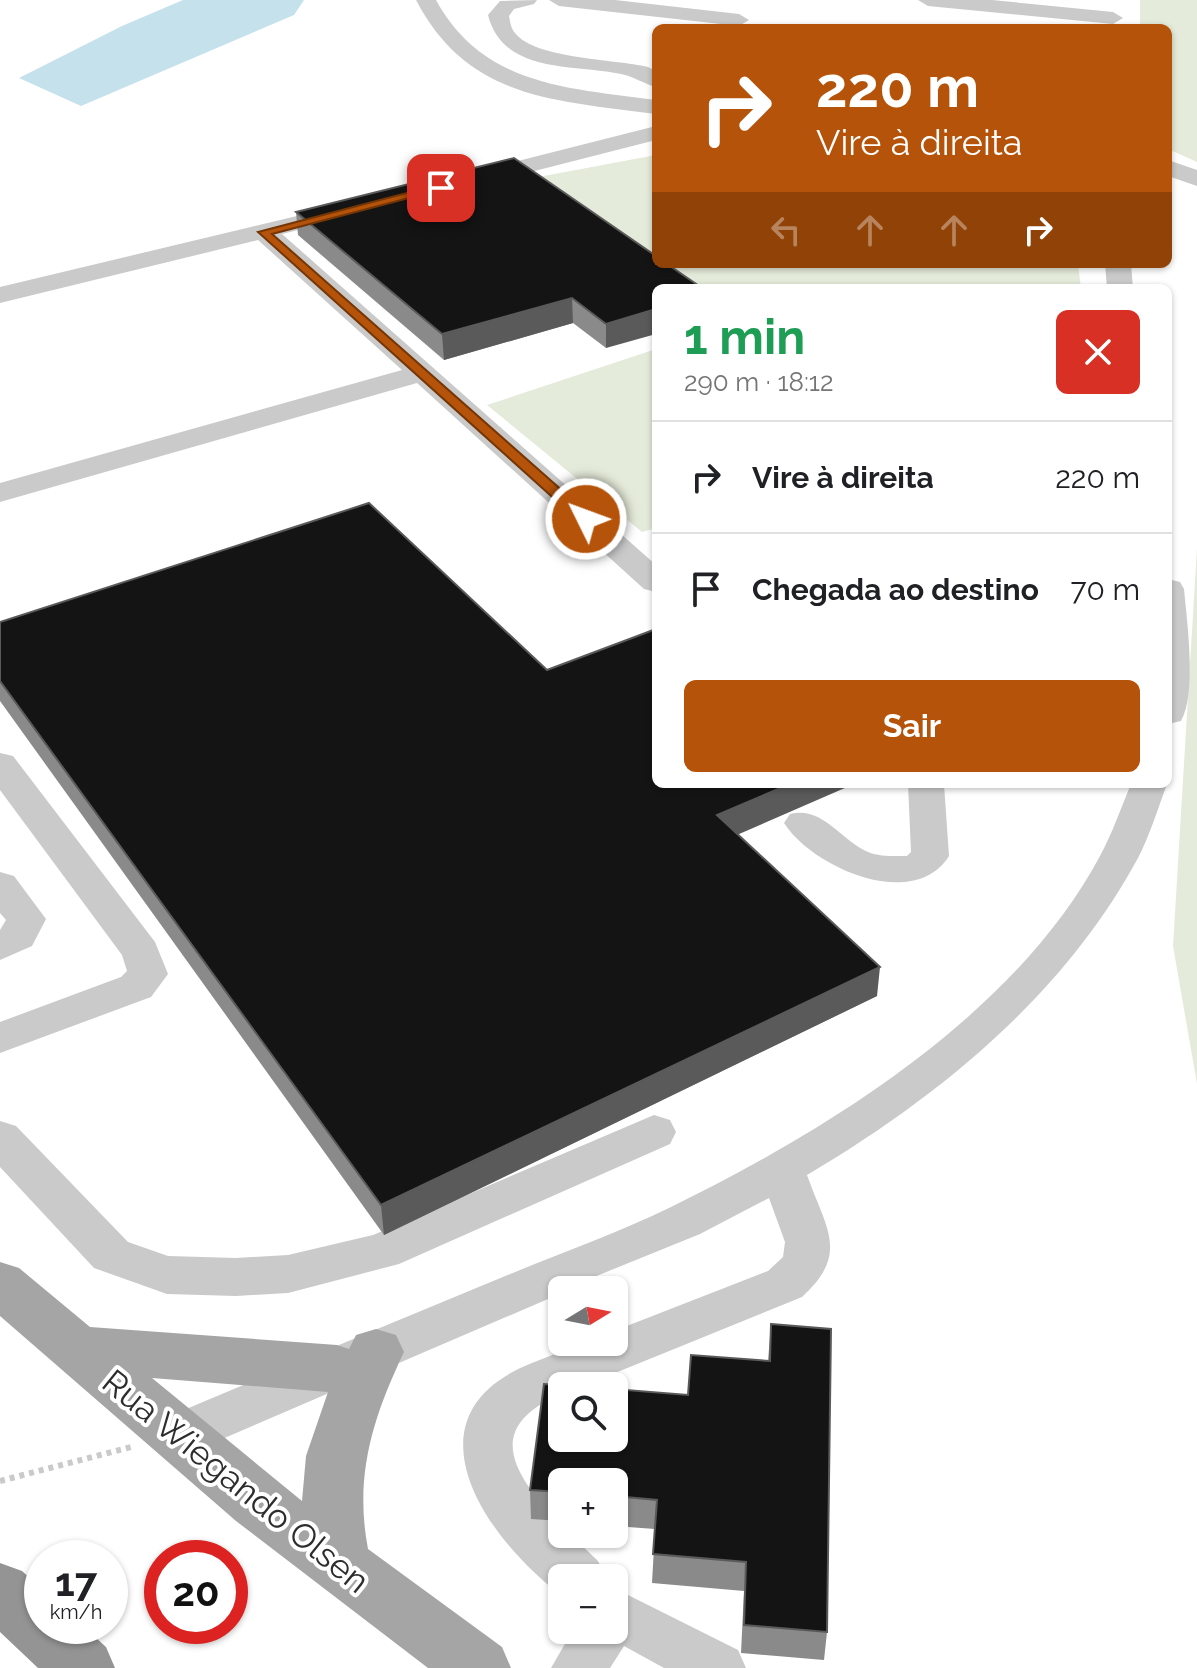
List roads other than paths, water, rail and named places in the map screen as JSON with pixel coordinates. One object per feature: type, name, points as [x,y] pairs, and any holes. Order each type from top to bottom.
[{"type":"highway","points":[[0,1591],[83,1668]]},
{"type":"main road","name":"Rua Wiegando Olsen","points":[[0,1284],[176,1436],[341,1568],[479,1668]]},
{"type":"main road","points":[[73,1349],[357,1361],[349,1405],[334,1450],[331,1525],[341,1568]]},
{"type":"street","points":[[426,0],[446,38],[484,68],[552,90],[652,94]]},
{"type":"street","points":[[527,0],[507,5],[498,15],[500,30],[510,42],[548,58],[637,70],[652,92]]},
{"type":"street","points":[[559,0],[739,20]]},
{"type":"street","points":[[928,0],[1114,15]]},
{"type":"street","points":[[456,184],[652,134]]},
{"type":"street","points":[[0,295],[367,206]]},
{"type":"street","points":[[264,232],[652,578]]},
{"type":"street","points":[[0,493],[422,373]]},
{"type":"street","points":[[1172,650],[1172,675]]},
{"type":"street","points":[[0,764],[141,952],[148,974],[136,987],[0,1038]]},
{"type":"street","points":[[803,823],[850,862],[883,869],[917,868],[930,856],[926,788]]},
{"type":"street","points":[[176,1436],[684,1221],[782,1170],[917,1080],[1002,1007],[1073,928],[1126,845],[1147,788]]},
{"type":"street","points":[[0,885],[26,919],[25,929],[17,939],[0,946]]},
{"type":"street","points":[[0,1138],[111,1255],[167,1275],[236,1277],[288,1274],[382,1251],[654,1132]]},
{"type":"street","points":[[565,1564],[512,1509],[487,1459],[490,1423],[519,1390],[785,1284],[806,1265],[808,1242],[782,1170]]},
{"type":"street","points":[[628,1620],[718,1668]]},
{"type":"street","points":[[579,1668],[595,1644]]},
{"type":"water","points":[[183,0],[304,0],[294,15],[81,106],[19,78],[122,26]]}]
